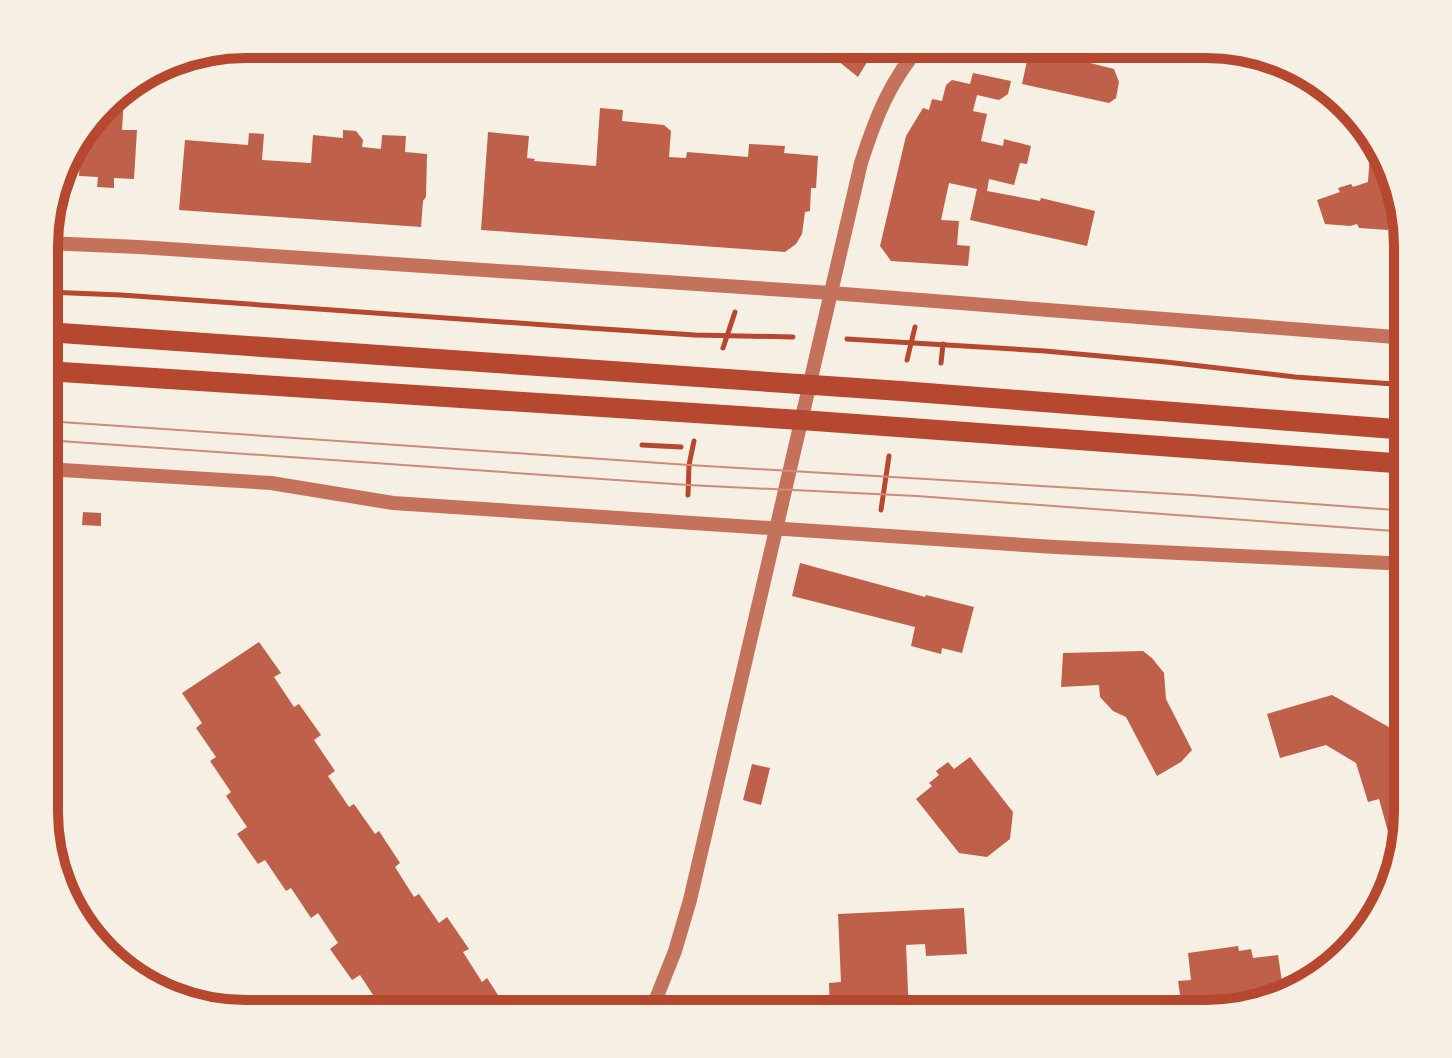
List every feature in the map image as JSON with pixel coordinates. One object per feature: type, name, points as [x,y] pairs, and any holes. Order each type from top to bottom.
[{"type":"main road","points":[[58,333],[809,384],[1394,429]]},
{"type":"main road","points":[[58,372],[801,420],[1394,463]]},
{"type":"street","points":[[656,1000],[675,951],[690,900],[861,163],[889,89],[911,58]]},
{"type":"street","points":[[58,244],[831,293],[1394,337]]},
{"type":"street","points":[[58,470],[271,483],[393,503],[1055,547],[1394,563]]},
{"type":"path","points":[[58,292],[680,334],[820,337],[1045,351],[1394,384]]},
{"type":"path","points":[[642,445],[692,447]]},
{"type":"building","points":[[834,58],[870,58],[858,77]]},
{"type":"building","points":[[1028,58],[1091,58],[1090,63],[1114,69],[1119,82],[1116,98],[1109,103],[1022,84]]},
{"type":"building","points":[[973,73],[1011,81],[1008,94],[999,100],[977,95],[973,111],[987,114],[981,141],[1003,146],[1004,139],[1031,146],[1027,164],[1020,163],[1014,185],[989,179],[987,191],[1040,201],[1041,198],[1095,211],[1087,246],[970,220],[977,189],[949,183],[941,220],[959,221],[957,245],[970,246],[968,266],[891,261],[880,246],[906,136],[923,108],[929,110],[932,99],[942,101],[946,85],[952,80],[970,84]]},
{"type":"building","points":[[124,104],[122,130],[137,130],[134,179],[114,178],[114,188],[97,187],[98,177],[79,176],[83,152],[105,122]]},
{"type":"building","points":[[600,108],[623,110],[622,121],[664,125],[671,131],[669,157],[686,158],[687,152],[748,157],[749,144],[785,146],[784,153],[818,156],[816,188],[811,188],[810,211],[805,212],[802,234],[796,244],[785,252],[481,230],[488,132],[529,136],[527,158],[534,161],[596,166]]},
{"type":"building","points":[[343,130],[356,131],[363,140],[362,147],[381,149],[382,135],[406,136],[405,152],[427,154],[426,197],[421,227],[179,210],[185,140],[248,145],[249,133],[264,134],[262,160],[311,163],[313,135],[343,138]]},
{"type":"building","points":[[1370,155],[1388,198],[1393,226],[1388,225],[1388,230],[1359,228],[1357,224],[1325,224],[1317,200],[1340,192],[1338,188],[1368,182]]},
{"type":"building","points":[[83,512],[101,513],[101,526],[82,525]]},
{"type":"building","points":[[800,563],[974,607],[962,653],[942,648],[941,654],[911,646],[915,627],[792,596]]},
{"type":"building","points":[[259,642],[281,673],[274,677],[294,707],[299,704],[321,735],[314,740],[335,771],[328,776],[349,807],[354,804],[375,834],[379,831],[400,863],[395,867],[414,897],[419,894],[439,923],[447,917],[469,949],[463,952],[482,982],[487,978],[501,1000],[376,1000],[360,975],[352,980],[330,949],[338,943],[318,913],[311,918],[291,888],[286,891],[265,860],[258,864],[237,834],[247,827],[226,796],[231,792],[210,761],[216,757],[196,728],[202,723],[182,693]]},
{"type":"building","points":[[1143,651],[1164,673],[1166,699],[1192,750],[1181,762],[1157,776],[1126,717],[1113,711],[1100,697],[1099,685],[1061,687],[1063,653]]},
{"type":"building","points":[[1332,695],[1394,730],[1394,824],[1391,842],[1379,799],[1368,802],[1356,763],[1326,745],[1280,758],[1267,714]]},
{"type":"building","points":[[970,757],[1013,812],[1010,839],[987,857],[959,853],[916,799],[932,786],[929,783],[939,775],[936,771],[948,762],[954,769]]},
{"type":"building","points":[[752,764],[770,768],[761,805],[743,800]]},
{"type":"building","points":[[964,908],[967,954],[926,956],[925,944],[906,945],[908,1000],[830,1000],[829,983],[841,982],[838,914]]},
{"type":"building","points":[[1238,946],[1239,951],[1251,949],[1253,958],[1278,955],[1282,984],[1218,1000],[1181,1000],[1178,981],[1191,980],[1188,953]]},
{"type":"tram line","points":[[58,422],[1394,510]]},
{"type":"tram line","points":[[58,441],[688,485],[917,496],[1394,531]]}]
